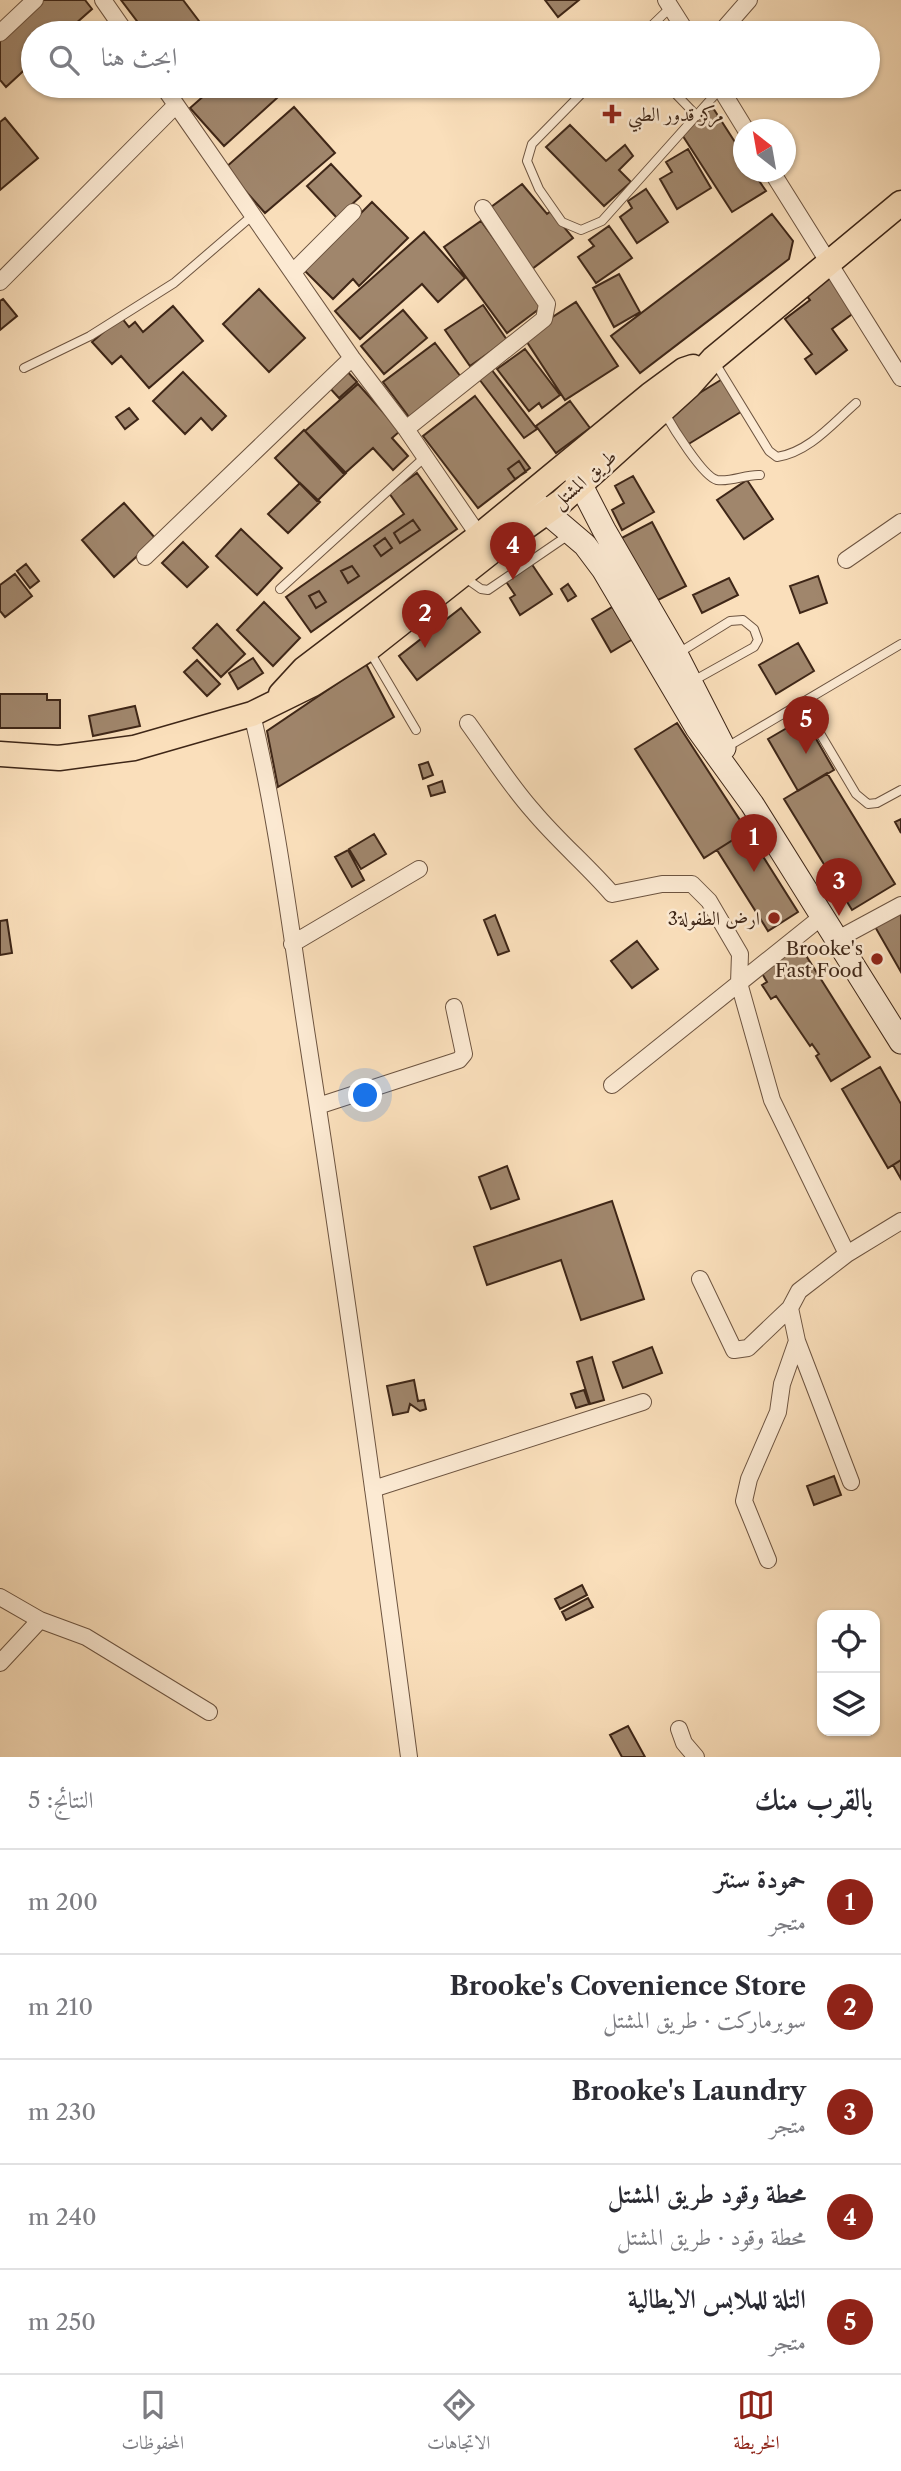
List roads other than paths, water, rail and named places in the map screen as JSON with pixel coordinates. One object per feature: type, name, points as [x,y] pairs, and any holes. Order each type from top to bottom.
[{"type":"main road","name":"طريق المشتل","points":[[262,709],[304,669],[479,536],[536,504],[581,484],[690,386],[713,359],[828,262],[898,213]]},
{"type":"main road","name":"طريق المشتل","points":[[0,754],[60,758],[134,748],[262,709],[313,684],[368,649],[462,575],[536,504],[568,462],[684,370],[713,359]]},
{"type":"main road","points":[[568,462],[676,654],[752,804]]},
{"type":"main road","points":[[536,504],[585,545],[603,569],[697,728],[752,804],[824,915],[901,1042]]},
{"type":"street","points":[[0,33],[35,0]]},
{"type":"street","points":[[103,0],[118,21]]},
{"type":"street","points":[[731,21],[749,0]]},
{"type":"street","points":[[672,2],[681,21]]},
{"type":"street","points":[[172,98],[479,536]]},
{"type":"street","points":[[727,98],[740,119]]},
{"type":"street","points":[[0,282],[176,104]]},
{"type":"street","points":[[778,182],[901,378]]},
{"type":"street","points":[[406,429],[544,319],[546,314],[547,304],[483,208]]},
{"type":"street","points":[[293,272],[354,212]]},
{"type":"street","points":[[145,557],[352,358]]},
{"type":"street","points":[[846,560],[901,522]]},
{"type":"street","points":[[262,709],[266,776],[318,1107],[409,1757]]},
{"type":"street","points":[[468,723],[531,809],[612,894],[662,884],[692,884],[709,901],[740,954],[739,983],[772,1100],[847,1254]]},
{"type":"street","points":[[292,944],[419,869]]},
{"type":"street","points":[[838,939],[901,905]]},
{"type":"street","points":[[612,1085],[824,915]]},
{"type":"street","points":[[318,1107],[458,1060],[464,1054],[454,1007]]},
{"type":"street","points":[[700,1279],[734,1350],[748,1348],[790,1308],[799,1291],[847,1254],[901,1221]]},
{"type":"street","points":[[790,1308],[797,1341],[851,1482]]},
{"type":"street","points":[[768,1560],[744,1501],[749,1479],[778,1412],[782,1384],[797,1341]]},
{"type":"street","points":[[373,1489],[643,1402]]},
{"type":"street","points":[[0,1597],[40,1620],[86,1637],[209,1712]]},
{"type":"street","points":[[0,1663],[40,1620]]},
{"type":"street","points":[[679,1729],[684,1743],[696,1757]]},
{"type":"lane","points":[[654,21],[672,2]]},
{"type":"lane","points":[[577,98],[532,145],[527,161],[539,189],[562,222],[581,230],[602,221],[711,98]]},
{"type":"lane","points":[[680,98],[697,116]]},
{"type":"lane","points":[[24,368],[90,336],[174,283],[253,215]]},
{"type":"lane","points":[[713,359],[769,451],[777,457],[792,455],[809,445],[856,403]]},
{"type":"lane","points":[[662,410],[711,478],[719,480],[761,475]]},
{"type":"lane","points":[[280,589],[425,457]]},
{"type":"lane","points":[[462,575],[481,589],[488,590],[571,533]]},
{"type":"lane","points":[[676,654],[730,621],[743,620],[754,629],[758,640],[754,646],[690,683]]},
{"type":"lane","points":[[725,749],[901,644]]},
{"type":"lane","points":[[368,649],[416,730]]},
{"type":"lane","points":[[802,703],[856,794],[868,804],[877,803],[901,790]]},
{"type":"place","name":"مركز قدور الطبي","points":[[612,114]]},
{"type":"place","name":"محطة وقود طريق المشتل","points":[[513,580]]},
{"type":"place","name":"Brooke's Covenience Store","points":[[425,648]]},
{"type":"place","name":"التلة للملابس الايطالية","points":[[806,754]]},
{"type":"place","name":"حمودة سنتر","points":[[754,872]]},
{"type":"place","name":"Brooke's Laundry","points":[[839,916]]},
{"type":"place","name":"ارض الطفولة3","points":[[774,918]]},
{"type":"place","name":"Brooke's Fast Food","points":[[877,959]]}]
